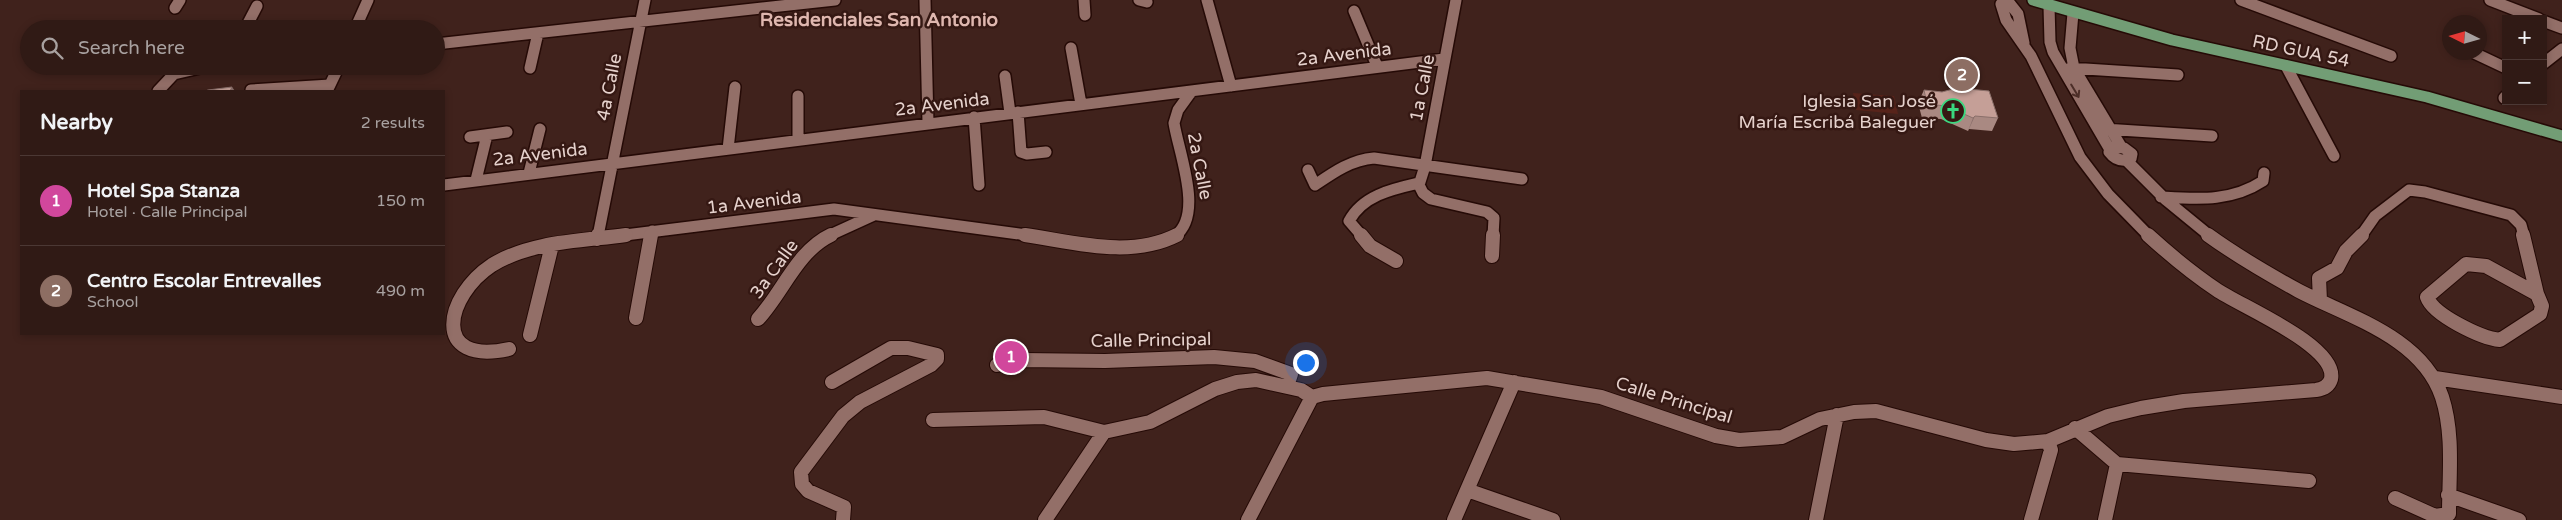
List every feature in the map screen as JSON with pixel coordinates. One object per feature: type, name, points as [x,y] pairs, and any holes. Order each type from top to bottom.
[{"type":"main road","name":"RD GUA 54","points":[[2033,0],[2172,40],[2419,95],[2562,136]]},
{"type":"street","points":[[359,20],[368,0]]},
{"type":"street","name":"4a Calle","points":[[597,239],[645,0]]},
{"type":"street","points":[[445,43],[538,33],[791,0]]},
{"type":"street","points":[[445,38],[835,0]]},
{"type":"street","points":[[925,0],[928,123]]},
{"type":"street","points":[[1084,0],[1086,15]]},
{"type":"street","points":[[1206,0],[1231,86]]},
{"type":"street","name":"1a Calle","points":[[1419,183],[1425,166],[1456,0]]},
{"type":"street","points":[[2006,0],[2001,4],[2009,27],[2024,43],[2080,157],[2122,208],[2194,276],[2234,302],[2293,332],[2309,344],[2328,366],[2332,374],[2325,387],[2307,391],[2184,401],[2150,406],[2108,416],[2075,428],[2048,441],[2051,450],[2031,520]]},
{"type":"street","points":[[2240,0],[2391,56]]},
{"type":"street","points":[[2262,8],[2273,0]]},
{"type":"street","points":[[2490,0],[2509,4],[2531,15]]},
{"type":"street","points":[[250,20],[257,6]]},
{"type":"street","points":[[2049,6],[2051,48],[2060,67],[2109,148],[2112,157],[2126,161],[2161,197],[2199,229],[2238,255],[2320,301],[2381,331],[2403,346],[2435,378],[2446,408],[2450,433],[2449,514],[2435,516],[2395,498]]},
{"type":"street","points":[[1354,11],[1377,66]]},
{"type":"street","points":[[2073,13],[2069,50],[2074,68],[2122,148],[2132,154],[2132,159],[2126,161]]},
{"type":"street","points":[[2547,22],[2562,28]]},
{"type":"street","points":[[530,68],[538,33]]},
{"type":"street","points":[[1071,48],[1081,104]]},
{"type":"street","points":[[2547,61],[2562,49]]},
{"type":"street","name":"2a Avenida","points":[[445,184],[1444,59]]},
{"type":"street","points":[[2487,59],[2502,66]]},
{"type":"street","points":[[2286,66],[2334,156]]},
{"type":"street","points":[[2060,67],[2178,75]]},
{"type":"street","points":[[159,90],[167,77],[171,75]]},
{"type":"street","points":[[251,90],[328,88],[334,75]]},
{"type":"street","points":[[1005,76],[1021,152],[1027,154],[1046,152]]},
{"type":"street","points":[[728,149],[735,87]]},
{"type":"street","name":"2a Calle","points":[[1168,242],[1180,234],[1189,221],[1191,207],[1174,123],[1178,110],[1191,92]]},
{"type":"street","points":[[798,96],[798,140]]},
{"type":"street","points":[[974,117],[980,186]]},
{"type":"street","points":[[2097,127],[2110,130],[2212,136]]},
{"type":"street","points":[[529,173],[540,129]]},
{"type":"street","points":[[470,137],[507,132]]},
{"type":"street","points":[[476,180],[487,135]]},
{"type":"street","points":[[2109,148],[2122,148]]},
{"type":"street","points":[[1308,170],[1312,183],[1315,184],[1342,167],[1363,160],[1388,160],[1522,179]]},
{"type":"street","points":[[2161,197],[2216,199],[2235,196],[2251,191],[2263,181],[2264,173]]},
{"type":"street","points":[[1396,261],[1370,246],[1354,230],[1349,221],[1351,215],[1358,208],[1386,192],[1419,183],[1420,188],[1434,199],[1452,205],[1481,208],[1492,213],[1494,218],[1492,256]]},
{"type":"street","points":[[2320,301],[2319,278],[2337,268],[2346,251],[2360,238],[2375,216],[2409,190],[2425,192],[2515,219],[2521,225],[2537,294],[2542,306],[2540,314],[2500,340],[2486,338],[2436,308],[2427,297],[2466,264],[2486,266],[2537,294]]},
{"type":"street","name":"1a Avenida","points":[[509,349],[488,353],[469,350],[455,336],[453,329],[454,312],[468,288],[490,266],[510,256],[552,245],[834,209],[1127,249],[1148,248],[1168,242]]},
{"type":"street","name":"3a Calle","points":[[758,319],[773,303],[809,248],[822,239],[874,215]]},
{"type":"street","points":[[636,318],[652,231]]},
{"type":"street","points":[[530,335],[552,245]]},
{"type":"street","points":[[832,382],[891,348],[908,348],[937,355],[937,359],[932,365],[860,402],[842,416],[801,472],[802,484],[808,491],[844,507],[843,520]]},
{"type":"street","name":"Calle Principal","points":[[997,365],[1022,360],[1217,356],[1271,365],[1286,371],[1291,374],[1292,378],[1287,386]]},
{"type":"street","points":[[2435,378],[2562,397]]},
{"type":"street","name":"Calle Principal","points":[[1312,397],[1473,379],[1514,382],[1601,397],[1716,436],[1739,440],[1782,437],[1820,419],[1837,415],[1876,411],[1986,440],[2014,444],[2048,441]]},
{"type":"street","points":[[933,420],[1044,417],[1104,432],[1150,422],[1228,384],[1256,380],[1301,390],[1312,397],[1248,520]]},
{"type":"street","points":[[1454,520],[1514,382]]},
{"type":"street","points":[[1816,520],[1837,415]]},
{"type":"street","points":[[2075,428],[2117,464],[2309,481]]},
{"type":"street","points":[[1045,520],[1104,432]]},
{"type":"street","points":[[2105,520],[2117,464]]},
{"type":"street","points":[[1467,490],[1553,520]]},
{"type":"street","points":[[2448,495],[2519,520]]},
{"type":"shaded area","points":[[1853,93],[1894,96],[1898,114],[1856,110]]},
{"type":"building","points":[[1964,86],[1968,89],[1989,91],[1998,118],[1975,116],[1973,118],[1946,106],[1927,104],[1924,90],[1942,92]]},
{"type":"building","points":[[232,87],[230,90],[208,90]]},
{"type":"place","name":"Centro Escolar Entrevalles","points":[[1962,75]]},
{"type":"place","name":"Iglesia San José María Escribá Baleguer","points":[[1953,111]]},
{"type":"place","name":"Hotel Spa Stanza","points":[[1011,357]]},
{"type":"district","name":"Residenciales San Antonio","points":[[879,20]]}]
